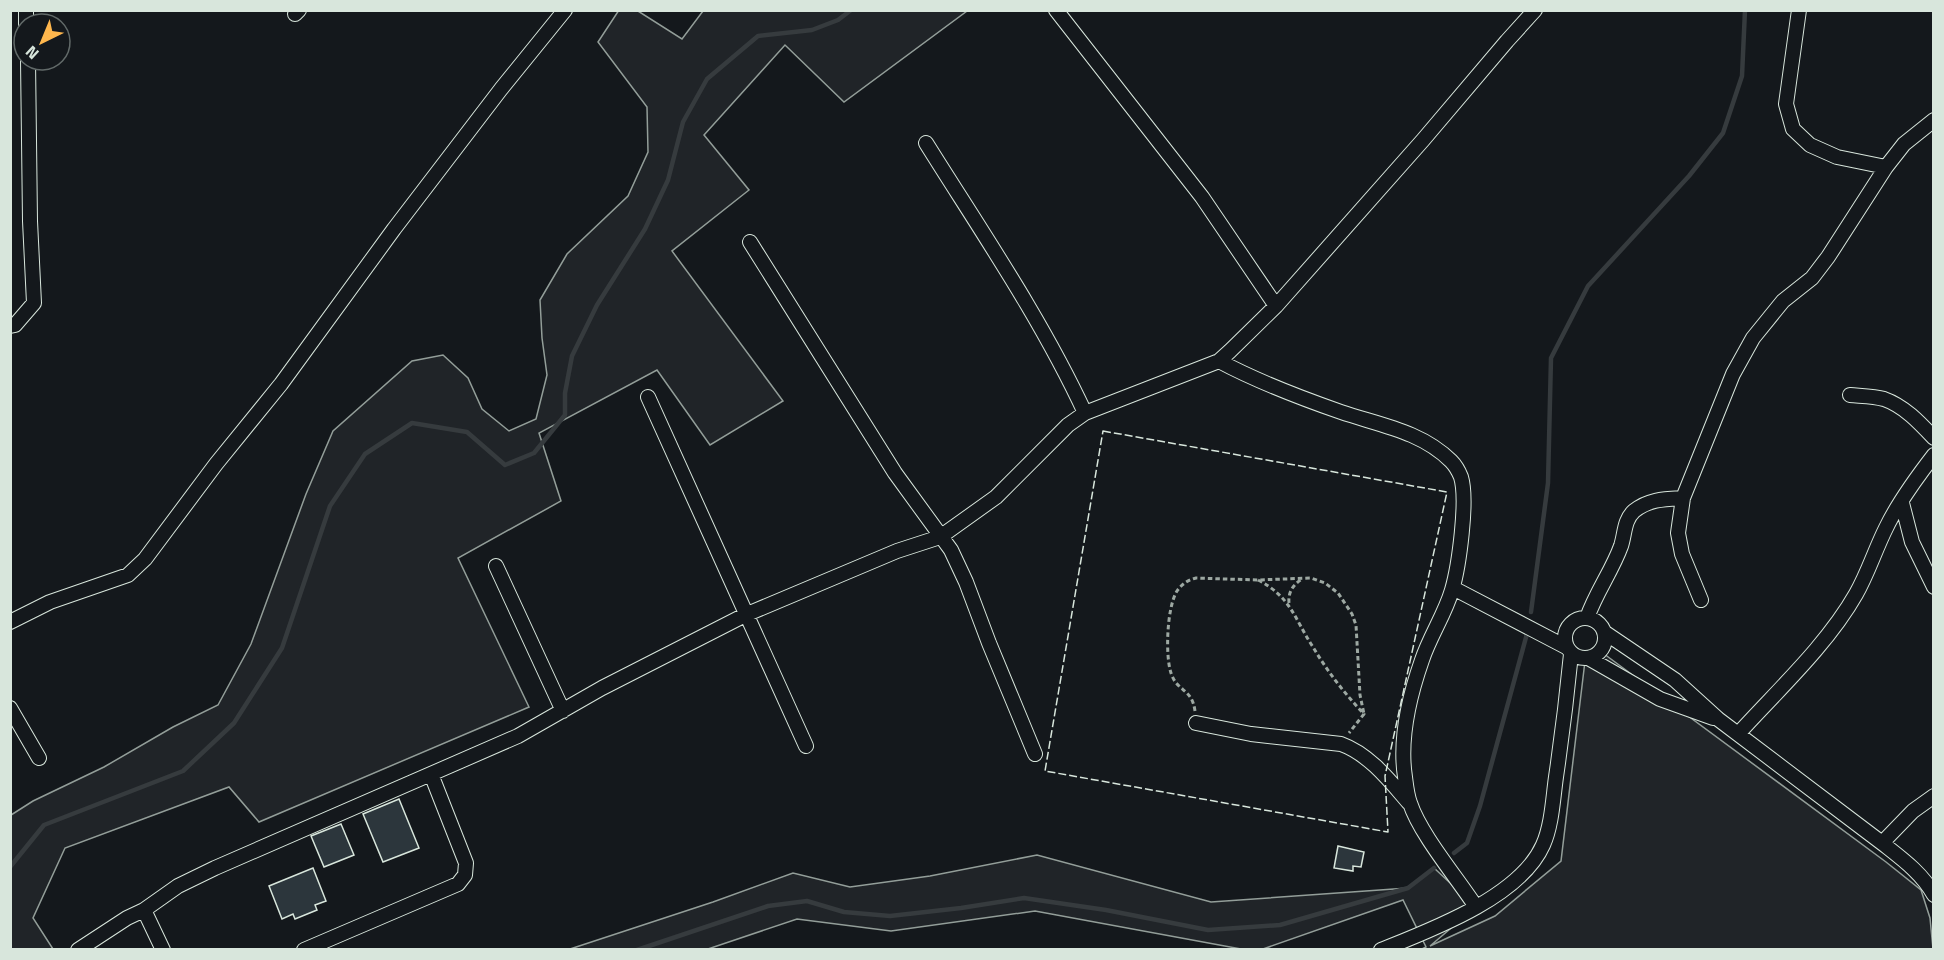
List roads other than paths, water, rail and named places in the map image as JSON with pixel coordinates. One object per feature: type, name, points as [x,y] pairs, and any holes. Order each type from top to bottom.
[{"type":"street","points":[[10,622],[50,602],[128,575],[145,559],[216,464],[281,384],[437,173],[565,10]]},
{"type":"street","points":[[1056,10],[1202,197],[1275,306]]},
{"type":"street","points":[[78,950],[127,918],[144,910],[178,886],[215,868],[518,736],[613,683],[745,615],[897,551],[940,537],[996,497],[1068,425],[1085,413],[1219,361],[1275,306],[1535,10]]},
{"type":"street","points":[[1799,10],[1786,104],[1793,129],[1810,145],[1837,157],[1886,167]]},
{"type":"street","points":[[10,326],[15,326],[34,303],[30,221],[28,72]]},
{"type":"street","points":[[1701,600],[1682,554],[1678,533],[1683,498],[1733,374],[1753,338],[1784,301],[1812,278],[1828,257],[1886,167],[1904,144],[1934,120]]},
{"type":"street","points":[[926,143],[1055,352],[1085,413]]},
{"type":"street","points":[[750,242],[895,474],[951,550],[1035,754]]},
{"type":"street","points":[[1219,361],[1266,385],[1412,434],[1432,445],[1453,463],[1461,476],[1463,494],[1460,546],[1453,588],[1422,660],[1408,714],[1403,751],[1410,804]]},
{"type":"street","points":[[1850,395],[1882,398],[1900,407],[1934,438]]},
{"type":"street","points":[[648,397],[806,746]]},
{"type":"street","points":[[1738,734],[1832,630],[1855,595],[1886,527],[1915,479],[1934,455]]},
{"type":"street","points":[[1587,618],[1613,565],[1628,519],[1633,512],[1656,499],[1683,498]]},
{"type":"street","points":[[1902,503],[1911,542],[1934,586]]},
{"type":"street","points":[[496,566],[563,711]]},
{"type":"street","points":[[1453,588],[1569,650],[1579,658],[1590,659],[1660,699],[1718,719]]},
{"type":"street","points":[[1381,950],[1439,926],[1510,886],[1533,861],[1544,844],[1554,795],[1569,650],[1564,638],[1565,630],[1571,622],[1578,618],[1596,621],[1604,633],[1675,680],[1718,719],[1882,843],[1921,878],[1934,895]]},
{"type":"street","points":[[1590,659],[1601,651],[1605,640],[1604,633]]},
{"type":"street","points":[[10,708],[39,758]]},
{"type":"street","points":[[1196,723],[1251,734],[1341,744],[1352,748],[1372,763],[1410,804],[1429,838],[1476,907]]},
{"type":"street","points":[[304,950],[459,884],[465,875],[466,863],[431,774]]},
{"type":"street","points":[[1882,843],[1913,811],[1934,796]]},
{"type":"street","points":[[144,910],[163,950]]},
{"type":"waterway","points":[[10,867],[44,825],[183,771],[234,723],[282,648],[330,506],[365,454],[412,423],[467,432],[505,465],[534,453],[565,415],[565,393],[572,356],[597,305],[645,229],[668,180],[683,122],[707,79],[758,36],[812,30],[838,20],[851,10]]},
{"type":"waterway","points":[[1531,612],[1548,483],[1551,358],[1588,286],[1689,176],[1723,133],[1742,76],[1745,10]]},
{"type":"waterway","points":[[1454,853],[1467,843],[1480,806],[1528,630]]},
{"type":"waterway","points":[[637,950],[768,906],[807,901],[844,912],[890,916],[1024,898],[1106,910],[1208,930],[1280,925],[1408,888],[1434,868]]}]
